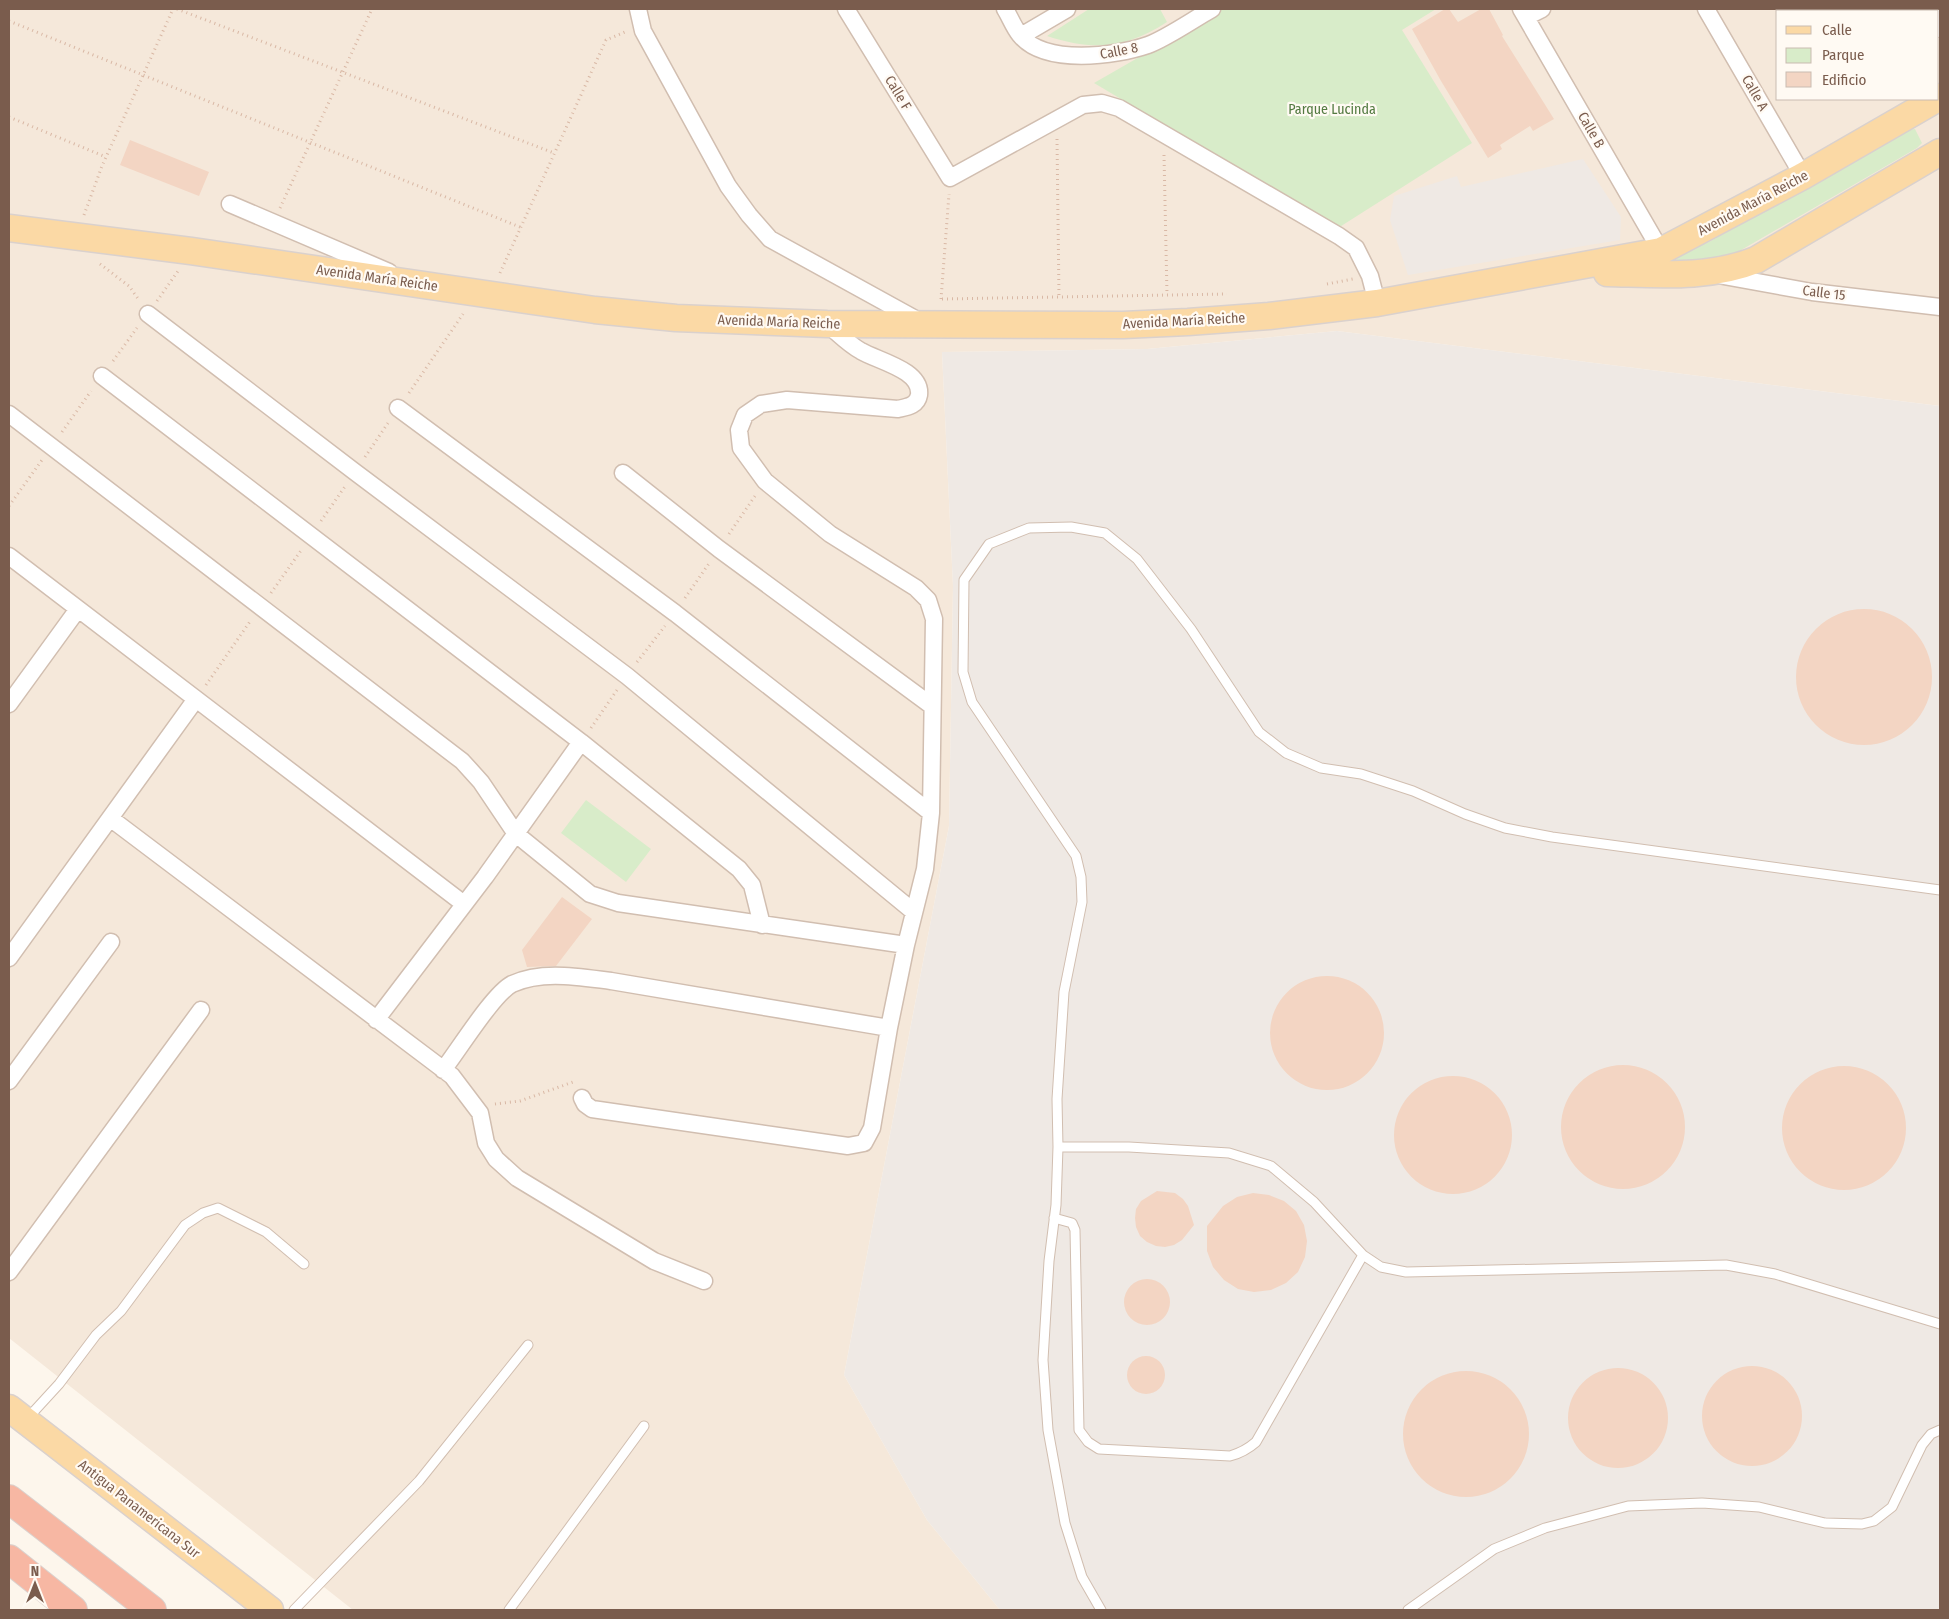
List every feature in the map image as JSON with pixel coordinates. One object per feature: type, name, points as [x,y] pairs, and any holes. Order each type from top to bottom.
[{"type":"highway","points":[[9,1499],[152,1610]]},
{"type":"highway","points":[[9,1559],[73,1610]]},
{"type":"main road","name":"Avenida María Reiche","points":[[9,228],[595,310],[676,318],[827,324],[920,322],[1123,325],[1269,316],[1377,303],[1662,251],[1938,101]]},
{"type":"main road","name":"Avenida María Reiche","points":[[1552,272],[1709,273],[1743,265],[1756,260],[1940,152]]},
{"type":"main road","name":"Antigua Panamericana Sur","points":[[17,1414],[270,1610]]},
{"type":"street","points":[[638,9],[642,31],[728,186],[749,215],[770,239],[920,322]]},
{"type":"street","name":"Calle F","points":[[846,9],[950,178]]},
{"type":"street","points":[[1005,9],[1021,36],[1067,9]]},
{"type":"street","name":"Calle 8","points":[[1021,36],[1040,50],[1084,57],[1112,54],[1149,44],[1184,16],[1212,9]]},
{"type":"street","points":[[1524,13],[1542,9]]},
{"type":"street","name":"Calle A","points":[[1706,9],[1803,176]]},
{"type":"street","name":"Calle B","points":[[1524,13],[1662,251]]},
{"type":"street","points":[[950,178],[1083,105],[1102,103],[1119,108],[1339,236],[1356,248],[1370,276],[1377,303]]},
{"type":"street","points":[[230,204],[417,284]]},
{"type":"street","name":"Calle 15","points":[[1709,273],[1812,292],[1940,307]]},
{"type":"street","points":[[148,314],[627,676],[914,912]]},
{"type":"street","points":[[582,1098],[585,1104],[592,1109],[848,1146],[864,1143],[872,1128],[889,1028],[906,945],[925,869],[932,813],[934,619],[928,600],[916,588],[822,528],[765,481],[742,448],[739,430],[745,415],[761,404],[786,400],[898,410],[912,406],[919,397],[918,385],[911,375],[859,350],[827,324]]},
{"type":"street","points":[[102,376],[581,742],[738,869],[752,884],[762,925]]},
{"type":"street","points":[[398,408],[674,613],[932,813]]},
{"type":"street","points":[[9,414],[462,761],[481,782],[516,834],[590,894],[618,903],[906,945]]},
{"type":"street","points":[[623,473],[719,549],[932,706]]},
{"type":"street","points":[[9,556],[464,904]]},
{"type":"street","points":[[9,704],[78,609]]},
{"type":"street","points":[[9,958],[196,699]]},
{"type":"street","points":[[376,1020],[516,834],[581,742]]},
{"type":"street","points":[[110,818],[452,1076],[480,1113],[486,1143],[496,1159],[518,1178],[654,1261],[704,1281]]},
{"type":"street","points":[[9,1081],[111,942]]},
{"type":"street","points":[[443,1070],[499,994],[512,985],[529,979],[552,976],[575,976],[610,981],[889,1028]]},
{"type":"street","points":[[9,1272],[201,1010]]},
{"type":"lane","points":[[1100,1610],[1082,1577],[1065,1523],[1048,1430],[1044,1360],[1049,1261],[1054,1218],[1058,1147],[1057,1099],[1064,992],[1082,902],[1081,877],[1076,856],[972,702],[963,672],[964,580],[989,544],[1029,528],[1071,527],[1106,533],[1137,558],[1191,629],[1259,732],[1286,753],[1321,768],[1361,774],[1413,791],[1465,814],[1505,828],[1552,837],[1940,890]]},
{"type":"lane","points":[[1058,1147],[1129,1147],[1228,1153],[1271,1166],[1314,1202],[1363,1255],[1381,1267],[1406,1272],[1726,1265],[1775,1274],[1940,1324]]},
{"type":"lane","points":[[17,1414],[59,1384],[96,1335],[122,1311],[185,1225],[203,1213],[218,1208],[266,1232],[304,1264]]},
{"type":"lane","points":[[1054,1218],[1072,1223],[1075,1230],[1079,1430],[1088,1442],[1099,1450],[1230,1456],[1250,1448],[1256,1442],[1363,1255]]},
{"type":"lane","points":[[294,1610],[419,1481],[528,1345]]},
{"type":"lane","points":[[509,1610],[644,1426]]},
{"type":"lane","points":[[1408,1610],[1494,1549],[1545,1528],[1628,1506],[1702,1503],[1759,1507],[1825,1523],[1856,1524],[1874,1521],[1892,1507],[1922,1444],[1932,1434],[1940,1430]]},
{"type":"path","points":[[148,314],[129,286],[95,260],[86,238],[92,218],[83,217],[106,156],[175,9],[554,153]]},
{"type":"path","points":[[273,223],[372,9]]},
{"type":"path","points":[[9,21],[520,227]]},
{"type":"path","points":[[512,298],[518,282],[499,274],[606,40]]},
{"type":"path","points":[[9,117],[106,156]]},
{"type":"path","points":[[1056,119],[1059,297]]},
{"type":"path","points":[[1163,135],[1167,295]]},
{"type":"path","points":[[920,322],[942,299],[950,178]]},
{"type":"path","points":[[1324,284],[1370,276]]},
{"type":"path","points":[[196,699],[311,536],[477,293]]},
{"type":"path","points":[[942,299],[1232,294]]},
{"type":"path","points":[[475,1106],[520,1101],[576,1080]]},
{"type":"shaded area","points":[[9,9],[1940,9],[1940,406],[1337,331],[1147,349],[942,352],[953,586],[949,826],[844,1375],[927,1520],[1000,1610],[353,1610],[9,1338]]},
{"type":"shaded area","points":[[1583,159],[1621,217],[1620,240],[1408,275],[1390,220],[1394,196],[1457,176],[1461,187]]},
{"type":"shaded area","points":[[1337,331],[1940,406],[1940,1610],[1000,1610],[927,1520],[844,1375],[949,826],[953,586],[942,352],[1147,349]]},
{"type":"green space","points":[[1089,9],[1160,9],[1167,22],[1137,38],[1108,45],[1079,44],[1047,36]]},
{"type":"green space","name":"Parque Lucinda","points":[[1223,9],[1436,9],[1402,30],[1472,143],[1338,228],[1094,83]]},
{"type":"green space","points":[[1915,129],[1922,143],[1917,148],[1736,253],[1695,264],[1664,261],[1709,242],[1906,130]]},
{"type":"green space","points":[[586,800],[651,849],[626,882],[561,833]]},
{"type":"building","points":[[1445,9],[1449,9],[1458,22],[1481,9],[1489,9],[1502,36],[1554,119],[1533,131],[1530,126],[1500,145],[1502,149],[1488,158],[1412,29]]},
{"type":"building","points":[[130,140],[209,172],[199,196],[120,165]]},
{"type":"building","points":[[1864,609],[1890,614],[1912,629],[1927,651],[1932,677],[1927,703],[1912,725],[1890,740],[1864,745],[1838,740],[1816,725],[1801,703],[1796,677],[1801,651],[1816,629],[1838,614]]},
{"type":"building","points":[[562,897],[592,919],[556,966],[527,967],[522,950]]},
{"type":"building","points":[[1327,976],[1349,980],[1368,992],[1380,1011],[1384,1033],[1380,1055],[1368,1074],[1349,1086],[1327,1090],[1305,1086],[1286,1074],[1274,1055],[1270,1033],[1274,1011],[1286,992],[1305,980]]},
{"type":"building","points":[[1623,1065],[1647,1070],[1667,1083],[1680,1103],[1685,1127],[1680,1151],[1667,1171],[1647,1184],[1623,1189],[1599,1184],[1579,1171],[1566,1151],[1561,1127],[1566,1103],[1579,1083],[1599,1070]]},
{"type":"building","points":[[1844,1066],[1868,1071],[1888,1084],[1901,1104],[1906,1128],[1901,1152],[1888,1172],[1868,1185],[1844,1190],[1820,1185],[1800,1172],[1787,1152],[1782,1128],[1787,1104],[1800,1084],[1820,1071]]},
{"type":"building","points":[[1453,1076],[1476,1080],[1495,1093],[1508,1112],[1512,1135],[1508,1158],[1495,1177],[1476,1190],[1453,1194],[1430,1190],[1411,1177],[1398,1158],[1394,1135],[1398,1112],[1411,1093],[1430,1080]]},
{"type":"building","points":[[1157,1191],[1175,1193],[1183,1199],[1188,1206],[1194,1225],[1182,1240],[1174,1245],[1156,1246],[1147,1242],[1140,1236],[1136,1227],[1136,1209],[1141,1201]]},
{"type":"building","points":[[1253,1193],[1269,1195],[1284,1201],[1296,1211],[1304,1225],[1307,1241],[1305,1257],[1298,1272],[1286,1283],[1271,1290],[1254,1292],[1238,1289],[1224,1280],[1213,1267],[1207,1251],[1207,1226],[1223,1206],[1237,1197]]},
{"type":"building","points":[[1143,1279],[1151,1279],[1160,1283],[1166,1289],[1170,1302],[1166,1315],[1160,1321],[1151,1325],[1143,1325],[1134,1321],[1128,1315],[1124,1306],[1124,1298],[1128,1289],[1134,1283]]},
{"type":"building","points":[[1146,1356],[1160,1361],[1165,1375],[1160,1389],[1146,1394],[1132,1389],[1127,1375],[1132,1361]]},
{"type":"building","points":[[1752,1366],[1771,1370],[1787,1381],[1798,1397],[1802,1416],[1798,1435],[1787,1451],[1771,1462],[1752,1466],[1733,1462],[1717,1451],[1706,1435],[1702,1416],[1706,1397],[1717,1381],[1733,1370]]},
{"type":"building","points":[[1618,1368],[1637,1372],[1653,1383],[1664,1399],[1668,1418],[1664,1437],[1653,1453],[1637,1464],[1618,1468],[1599,1464],[1583,1453],[1572,1437],[1568,1418],[1572,1399],[1583,1383],[1599,1372]]},
{"type":"building","points":[[1466,1371],[1490,1376],[1510,1390],[1524,1410],[1529,1434],[1524,1458],[1510,1478],[1490,1492],[1466,1497],[1442,1492],[1422,1478],[1408,1458],[1403,1434],[1408,1410],[1422,1390],[1442,1376]]}]
